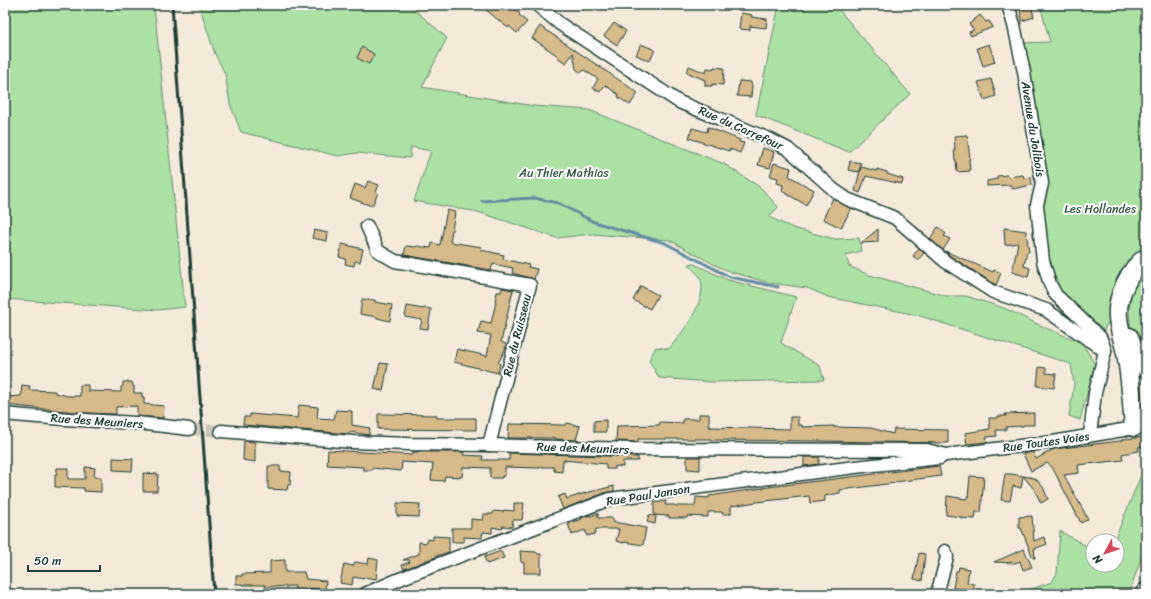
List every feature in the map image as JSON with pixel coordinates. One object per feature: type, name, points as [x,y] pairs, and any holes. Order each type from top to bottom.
[{"type":"highway","points":[[1140,426],[1118,316],[1120,297],[1128,279],[1134,269],[1142,260],[1146,258]]},
{"type":"highway","points":[[1146,265],[1133,281],[1126,299],[1124,316],[1128,336],[1146,368]]},
{"type":"street","name":"Rue du Carrefour","points":[[536,5],[560,24],[679,102],[769,139],[788,149],[834,190],[847,199],[895,218],[946,262],[993,292],[1046,310],[1105,351]]},
{"type":"street","name":"Avenue du Jolibois","points":[[1008,5],[1016,33],[1016,41],[1024,72],[1042,183],[1037,205],[1045,267],[1056,295],[1100,337],[1105,351]]},
{"type":"street","name":"Rue du Ruisseau","points":[[367,226],[378,251],[395,261],[530,285],[489,444]]},
{"type":"street","points":[[1090,435],[1095,394],[1105,351]]},
{"type":"street","name":"Rue des Meuniers","points":[[5,414],[189,428]]},
{"type":"street","name":"Rue Toutes Voies","points":[[946,455],[1053,442],[1140,426]]},
{"type":"street","name":"Rue des Meuniers","points":[[221,431],[361,442],[408,444],[489,444],[632,449],[927,450],[946,455]]},
{"type":"street","name":"Rue Paul Janson","points":[[365,594],[402,578],[610,499],[855,467],[940,458],[946,455]]},
{"type":"street","points":[[937,594],[947,557],[945,551]]},
{"type":"green space","points":[[5,5],[154,5],[185,307],[158,310],[5,299]]},
{"type":"green space","name":"Au Thier Mathias","points":[[199,5],[409,5],[447,38],[422,87],[534,106],[589,110],[724,164],[761,188],[778,207],[769,217],[793,228],[835,239],[859,238],[861,251],[846,255],[849,266],[869,275],[947,296],[966,296],[1004,308],[1082,343],[1095,364],[1080,420],[1069,416],[1074,384],[1071,364],[917,315],[828,297],[807,288],[770,283],[731,272],[669,240],[592,234],[557,238],[478,212],[414,201],[431,151],[411,147],[410,158],[357,153],[338,156],[241,132],[230,104],[225,74],[215,54]]},
{"type":"green space","points":[[779,5],[835,5],[910,94],[849,152],[756,115]]},
{"type":"green space","name":"Les Hollandes","points":[[1040,5],[1146,5],[1146,253],[1103,332],[1067,301],[1050,273],[1021,43],[1050,42]]},
{"type":"green space","points":[[692,263],[728,280],[796,297],[781,343],[820,366],[824,380],[711,382],[659,378],[649,360],[656,347],[669,349],[692,317],[700,298],[702,289],[701,280],[698,274],[689,265]]},
{"type":"green space","points":[[1146,272],[1146,362],[1134,339],[1131,330],[1129,312],[1135,287]]},
{"type":"green space","points":[[1146,463],[1146,543],[1129,594],[1017,594],[1052,582],[1057,573],[1060,531],[1085,545],[1085,573],[1125,573],[1125,533],[1117,533]]},
{"type":"building","points":[[480,5],[510,5],[527,22],[517,33],[509,26],[508,28]]},
{"type":"building","points":[[1019,5],[1031,5],[1034,17],[1022,21]]},
{"type":"building","points":[[741,13],[752,15],[751,17],[767,19],[766,28],[750,26],[750,30],[739,29]]},
{"type":"building","points":[[980,15],[986,22],[989,21],[993,27],[971,36],[969,32],[974,30],[969,24]]},
{"type":"building","points":[[614,23],[626,31],[617,45],[604,36]]},
{"type":"building","points":[[540,26],[638,93],[630,105],[618,97],[619,95],[605,85],[600,92],[593,88],[598,79],[584,70],[581,73],[576,69],[573,53],[566,63],[532,38]]},
{"type":"building","points":[[641,44],[655,50],[650,61],[636,55]]},
{"type":"building","points":[[989,44],[995,62],[983,66],[977,48]]},
{"type":"building","points":[[362,47],[374,54],[369,64],[357,58]]},
{"type":"building","points":[[689,66],[706,73],[707,68],[724,68],[723,85],[712,84],[712,86],[705,86],[705,80],[686,72]]},
{"type":"building","points":[[991,79],[996,96],[984,100],[978,82]]},
{"type":"building","points":[[739,81],[751,82],[751,97],[737,96]]},
{"type":"building","points":[[708,127],[744,143],[740,153],[689,138],[692,128],[707,132]]},
{"type":"building","points":[[967,135],[970,171],[957,172],[954,136]]},
{"type":"building","points":[[763,148],[774,152],[770,168],[758,165]]},
{"type":"building","points":[[850,161],[861,163],[859,172],[848,170]]},
{"type":"building","points":[[774,163],[791,168],[789,176],[814,190],[806,205],[782,191],[783,185],[777,183],[778,178],[770,176]]},
{"type":"building","points":[[861,167],[887,172],[887,174],[903,179],[902,184],[866,176],[860,193],[855,191]]},
{"type":"building","points":[[1007,175],[1008,177],[1023,175],[1024,178],[1031,177],[1032,185],[1012,189],[1011,185],[987,186],[987,181],[997,179],[997,176]]},
{"type":"building","points":[[368,181],[379,185],[376,192],[378,193],[372,206],[350,198],[355,184],[365,188]]},
{"type":"building","points":[[833,198],[851,209],[841,228],[823,219]]},
{"type":"building","points":[[447,210],[455,212],[450,242],[482,247],[481,250],[504,255],[503,259],[529,265],[528,267],[537,269],[534,279],[512,273],[513,268],[493,264],[491,270],[404,255],[406,246],[431,248],[432,243],[440,245]]},
{"type":"building","points":[[938,227],[946,234],[944,236],[950,239],[943,250],[930,239]]},
{"type":"building","points":[[1004,228],[1026,231],[1029,252],[1027,252],[1024,266],[1030,268],[1028,277],[1012,272],[1018,243],[1005,245]]},
{"type":"building","points":[[878,229],[878,242],[861,243]]},
{"type":"building","points":[[314,230],[328,233],[327,241],[312,238]]},
{"type":"building","points":[[342,244],[363,249],[360,262],[355,261],[354,266],[345,264],[346,259],[339,257]]},
{"type":"building","points":[[919,248],[924,253],[918,260],[913,256]]},
{"type":"building","points":[[945,251],[993,272],[994,270],[1001,273],[996,285],[950,256]]},
{"type":"building","points":[[641,286],[658,295],[650,309],[633,300]]},
{"type":"building","points":[[502,288],[513,290],[501,342],[506,344],[505,350],[498,363],[500,364],[498,373],[454,362],[457,349],[487,356],[491,335],[478,333],[481,321],[491,323],[497,292],[501,292]]},
{"type":"building","points":[[362,299],[375,300],[375,302],[392,305],[390,321],[360,314]]},
{"type":"building","points":[[407,306],[431,309],[428,329],[420,328],[422,320],[405,317]]},
{"type":"building","points":[[380,363],[388,364],[383,391],[374,389]]},
{"type":"building","points":[[1039,367],[1046,368],[1046,373],[1056,374],[1054,388],[1037,386]]},
{"type":"building","points":[[123,382],[132,382],[134,386],[134,393],[142,393],[142,397],[144,397],[144,404],[164,406],[163,418],[137,416],[137,406],[116,407],[116,414],[86,413],[5,405],[5,397],[21,396],[22,385],[30,386],[29,390],[55,391],[55,393],[68,396],[80,396],[80,385],[88,385],[88,391],[121,392]]},
{"type":"building","points":[[299,405],[318,407],[317,418],[334,419],[336,410],[352,411],[352,425],[370,428],[369,435],[349,432],[349,434],[243,425],[244,417],[250,417],[250,414],[297,418]]},
{"type":"building","points":[[1034,413],[1034,425],[1006,427],[1006,430],[996,430],[997,436],[986,437],[987,442],[967,444],[965,433],[990,429],[989,418],[1006,416],[1005,414]]},
{"type":"building","points":[[378,414],[437,415],[437,418],[476,418],[476,430],[378,429]]},
{"type":"building","points":[[699,414],[709,414],[709,427],[790,429],[790,417],[798,417],[798,425],[802,425],[802,427],[834,426],[871,428],[893,434],[894,429],[948,430],[948,443],[711,439],[638,439],[638,442],[616,441],[617,426],[659,425],[660,422],[683,423],[683,419],[699,419]]},
{"type":"building","points":[[606,420],[606,432],[594,432],[594,421]]},
{"type":"building","points":[[567,423],[580,426],[576,440],[556,438],[508,438],[509,424],[566,425]]},
{"type":"building","points":[[1145,437],[1146,446],[1138,447],[1139,451],[1122,454],[1123,460],[1078,465],[1079,473],[1064,475],[1088,519],[1081,523],[1052,467],[1047,463],[1031,471],[1023,454],[1033,452],[1036,459],[1054,449]]},
{"type":"building","points":[[244,441],[255,442],[255,462],[243,460]]},
{"type":"building","points":[[328,450],[412,455],[412,452],[464,452],[463,455],[483,456],[482,460],[509,460],[509,453],[638,457],[638,461],[623,461],[623,467],[615,466],[615,469],[606,469],[606,464],[563,460],[562,472],[554,471],[554,467],[505,467],[505,476],[502,476],[502,478],[490,478],[490,468],[463,467],[462,477],[445,476],[444,481],[431,480],[433,464],[402,462],[401,471],[372,468],[372,470],[363,470],[363,467],[327,465]]},
{"type":"building","points":[[687,457],[700,457],[700,470],[687,469]]},
{"type":"building","points":[[804,457],[819,457],[819,464],[804,466]]},
{"type":"building","points":[[113,458],[133,459],[132,471],[113,470]]},
{"type":"building","points":[[268,466],[280,466],[280,471],[291,472],[290,485],[288,485],[287,490],[268,489]]},
{"type":"building","points":[[939,466],[941,476],[840,490],[840,493],[825,496],[825,501],[810,503],[809,496],[757,502],[731,506],[731,514],[722,514],[722,512],[708,512],[708,517],[687,516],[687,518],[669,518],[669,516],[654,515],[654,503],[666,501],[665,505],[695,506],[696,497],[709,498],[709,496],[769,487]]},
{"type":"building","points":[[85,467],[95,468],[94,477],[101,477],[101,492],[84,491],[84,488],[55,487],[55,474],[57,474],[57,468],[68,468],[68,479],[85,479]]},
{"type":"building","points":[[143,473],[158,474],[157,491],[143,491]]},
{"type":"building","points":[[1005,474],[1023,476],[1021,488],[1013,486],[1010,501],[1001,500]]},
{"type":"building","points":[[970,476],[984,477],[981,512],[976,512],[975,519],[946,515],[947,496],[966,499],[968,497]]},
{"type":"building","points":[[1023,476],[1035,478],[1043,487],[1048,499],[1041,503],[1034,489]]},
{"type":"building","points":[[614,486],[614,491],[607,492],[563,509],[558,497],[565,494],[567,499]]},
{"type":"building","points":[[397,503],[420,504],[419,517],[397,516]]},
{"type":"building","points":[[514,503],[524,503],[522,520],[513,520],[512,527],[503,526],[502,529],[492,527],[492,533],[483,532],[482,538],[464,537],[464,542],[452,542],[452,528],[471,528],[471,519],[483,520],[484,514],[493,514],[494,511],[514,511]]},
{"type":"building","points":[[598,513],[598,518],[613,518],[613,522],[646,528],[643,545],[616,541],[619,529],[596,529],[595,534],[587,536],[585,530],[572,535],[568,524]]},
{"type":"building","points":[[649,515],[656,516],[655,524],[647,522]]},
{"type":"building","points":[[1032,516],[1034,541],[1044,537],[1047,544],[1034,549],[1035,558],[1033,558],[1021,528],[1019,528],[1019,517]]},
{"type":"building","points":[[433,536],[449,537],[449,552],[404,569],[402,565],[410,562],[409,560],[403,560],[419,554],[419,542],[427,543],[427,539],[433,540]]},
{"type":"building","points":[[1024,549],[1032,567],[1023,570],[1020,561],[1015,563],[994,562]]},
{"type":"building","points":[[501,551],[504,558],[487,564],[484,557]]},
{"type":"building","points":[[520,551],[536,552],[541,554],[541,573],[524,573],[524,563],[521,562]]},
{"type":"building","points":[[919,553],[925,554],[922,581],[914,579]]},
{"type":"building","points":[[369,558],[378,560],[376,579],[353,577],[352,585],[340,583],[344,564],[353,566],[355,562],[368,564]]},
{"type":"building","points":[[285,560],[285,572],[304,572],[306,579],[326,581],[325,589],[306,588],[306,592],[295,592],[295,586],[265,587],[265,585],[236,584],[236,576],[242,576],[242,574],[270,573],[270,561]]},
{"type":"building","points":[[959,567],[969,569],[967,583],[974,584],[973,591],[953,588],[956,571],[958,571]]},
{"type":"waterway","points":[[482,201],[534,198],[558,203],[594,222],[665,243],[730,277],[778,287]]},
{"type":"tunnel","points":[[189,429],[221,431]]},
{"type":"railway","points":[[172,5],[214,594]]}]
